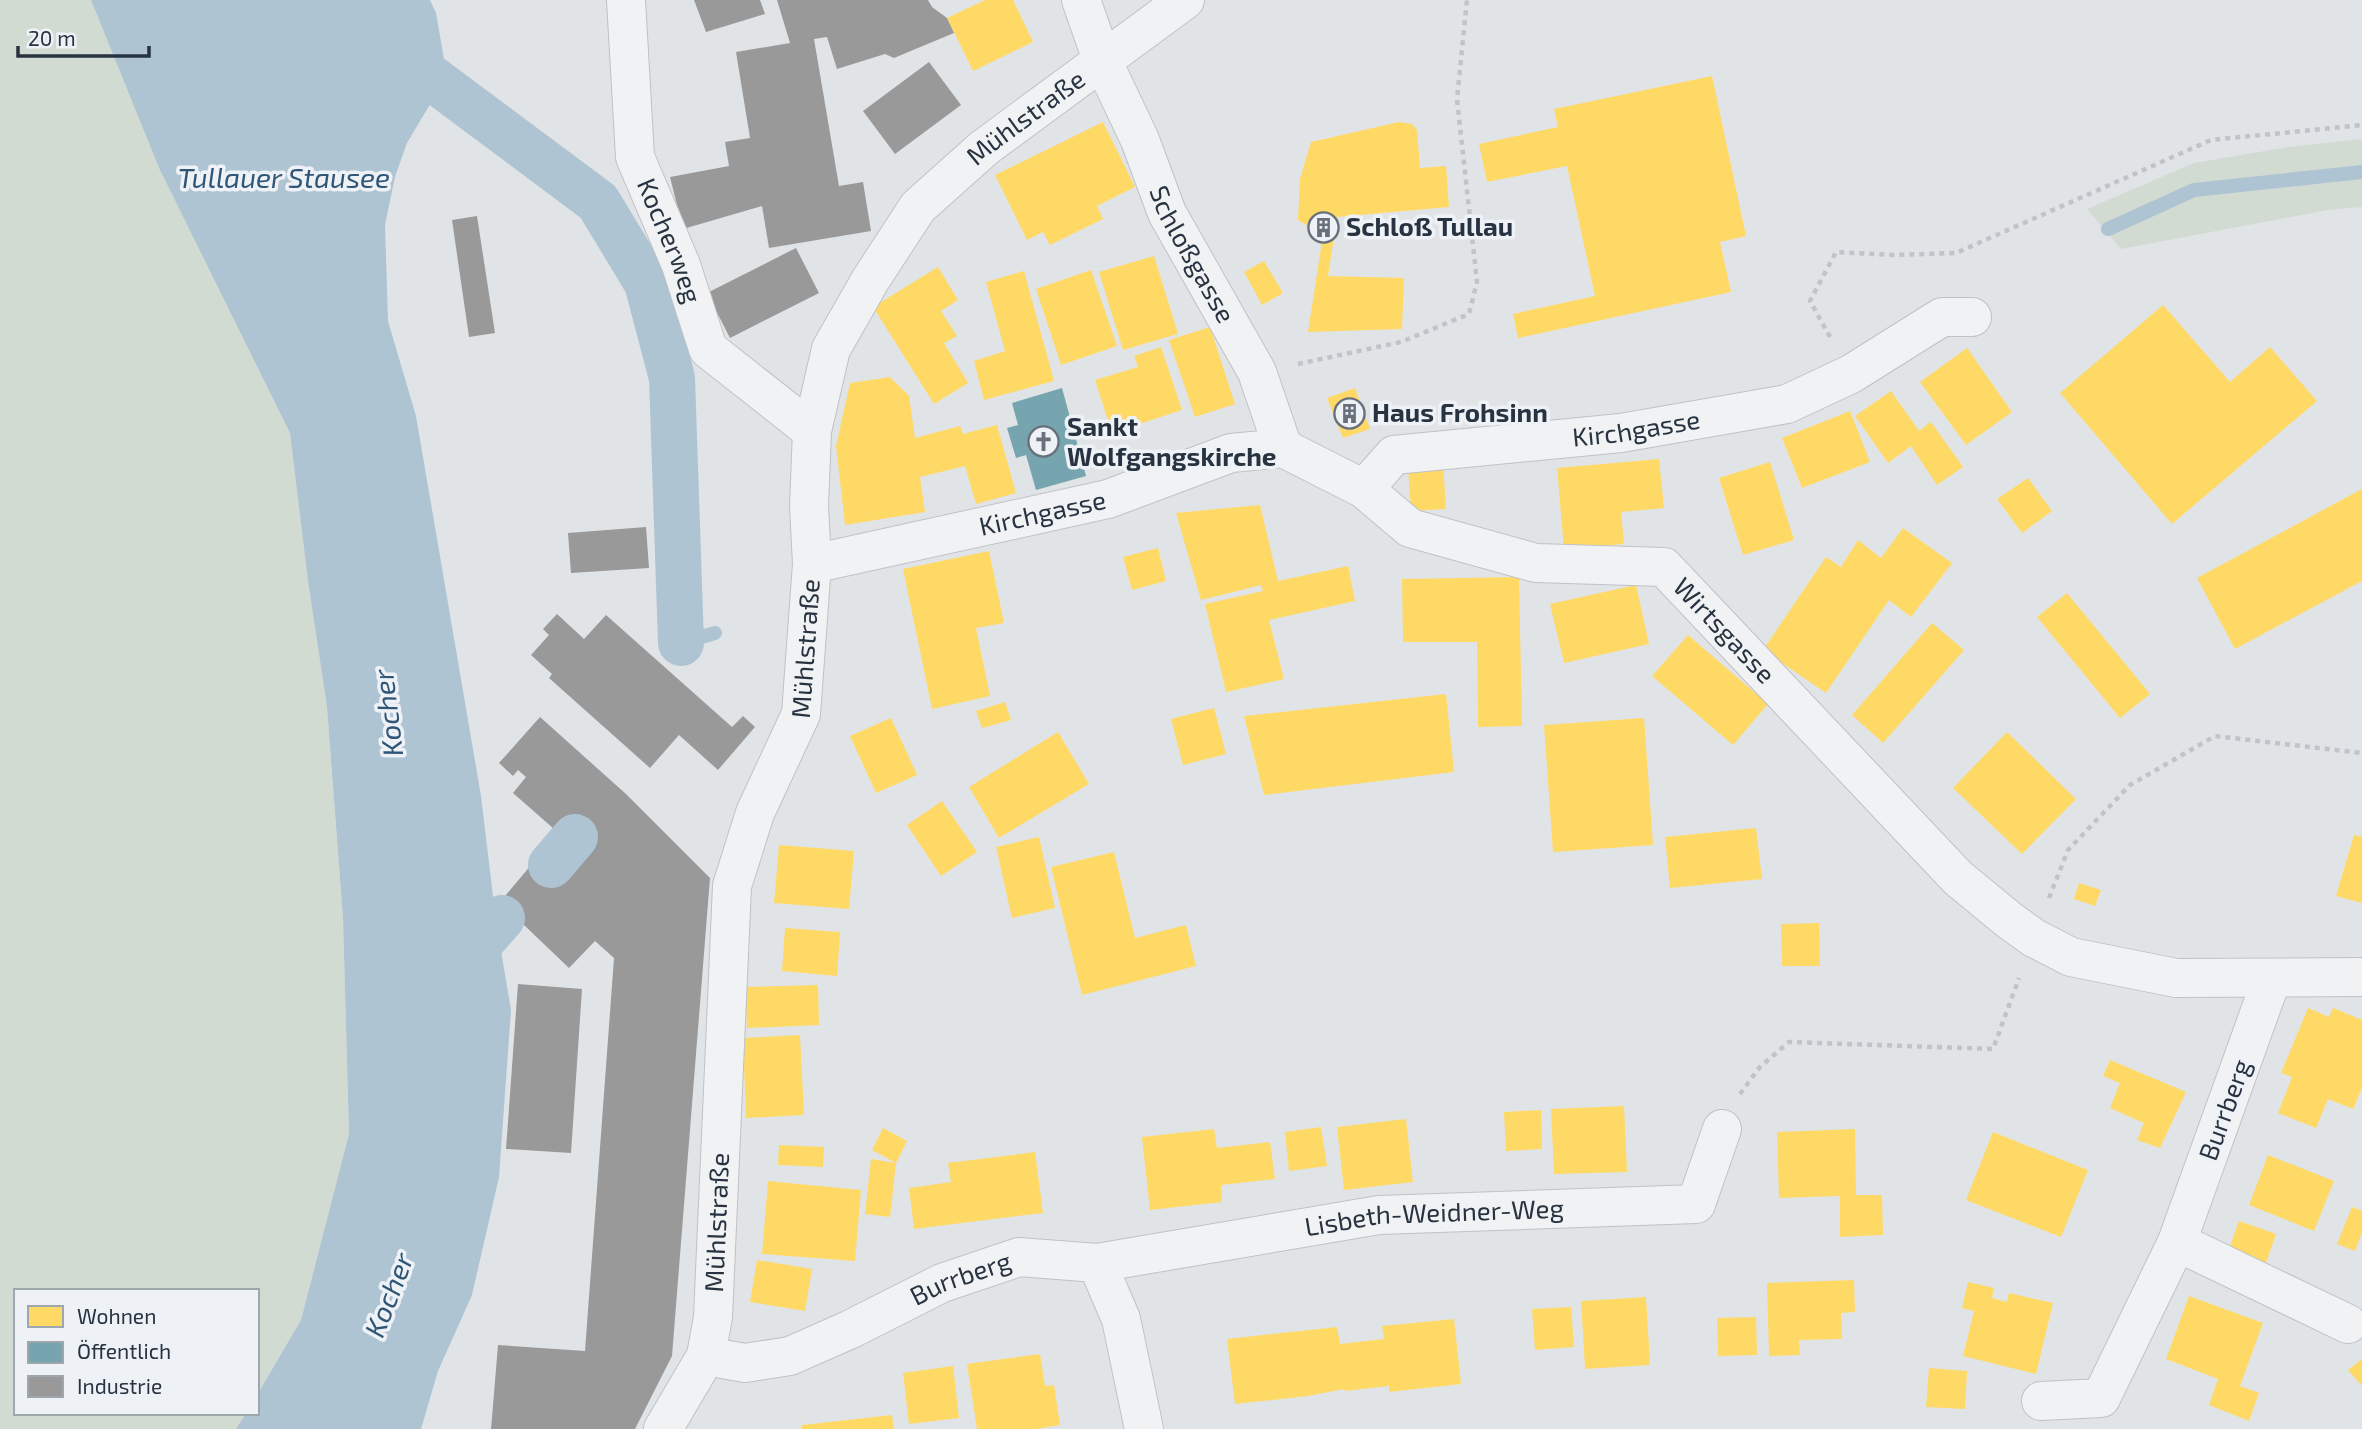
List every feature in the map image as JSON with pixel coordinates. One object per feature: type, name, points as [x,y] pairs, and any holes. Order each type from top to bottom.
[{"type":"street","name":"Kocherweg","points":[[626,0],[635,157],[681,264],[708,349],[812,431]]},
{"type":"street","name":"Schloßgasse","points":[[1081,0],[1102,60],[1140,140],[1167,212],[1256,372],[1283,448]]},
{"type":"street","name":"Mühlstraße","points":[[663,1429],[706,1356],[713,1317],[732,886],[755,813],[801,714],[812,564],[809,506],[812,431],[831,349],[871,279],[918,207],[984,148],[1185,0]]},
{"type":"street","name":"Kirchgasse","points":[[1364,489],[1394,455],[1621,433],[1787,404],[1851,374],[1942,317],[1972,317]]},
{"type":"street","name":"Kirchgasse","points":[[812,564],[1108,499],[1231,453],[1283,448]]},
{"type":"street","points":[[1283,448],[1364,489]]},
{"type":"street","name":"Wirtsgasse","points":[[1364,489],[1410,528],[1536,563],[1664,567],[1958,878],[2021,929]]},
{"type":"street","points":[[2021,929],[2071,957],[2176,978],[2362,977]]},
{"type":"street","name":"Burrberg","points":[[2041,1401],[2101,1398],[2177,1242],[2272,978]]},
{"type":"street","name":"Lisbeth-Weidner-Weg","points":[[1097,1263],[1380,1215],[1696,1204],[1722,1129]]},
{"type":"street","points":[[2177,1242],[2348,1324]]},
{"type":"street","name":"Burrberg","points":[[706,1356],[745,1363],[790,1356],[942,1283],[1019,1257],[1097,1263]]},
{"type":"street","points":[[1097,1263],[1121,1319],[1144,1429]]},
{"type":"path","points":[[1256,372],[1401,342],[1469,314],[1477,282],[1457,99],[1468,0]]},
{"type":"path","points":[[1851,374],[1810,301],[1836,252],[1893,255],[1956,253],[2211,140],[2362,125]]},
{"type":"path","points":[[1722,1129],[1735,1103],[1760,1067],[1789,1042],[1993,1049],[2021,929],[2068,850],[2130,785],[2215,736],[2362,753]]},
{"type":"shaded area","points":[[0,0],[91,0],[159,168],[290,433],[327,708],[343,918],[349,1134],[301,1320],[259,1392],[259,1289],[14,1289],[14,1415],[245,1415],[236,1429],[0,1429]]},
{"type":"shaded area","points":[[2362,139],[2362,207],[2328,210],[2121,249],[2087,209],[2194,163],[2288,147]]},
{"type":"water","name":"Tullauer Stausee","points":[[91,0],[430,0],[436,13],[445,65],[435,96],[407,143],[395,177],[385,225],[388,321],[416,416],[481,796],[496,921],[511,1010],[499,1177],[472,1295],[438,1371],[421,1429],[236,1429],[245,1415],[259,1415],[259,1392],[301,1320],[349,1134],[343,918],[327,707],[290,433],[159,168]]},
{"type":"building: Wohnen","points":[[985,0],[1013,0],[1033,42],[973,71],[947,18]]},
{"type":"building: Wohnen","points":[[1712,76],[1746,236],[1720,242],[1731,292],[1518,338],[1513,314],[1595,296],[1567,166],[1487,182],[1479,144],[1558,127],[1554,109]]},
{"type":"building: Wohnen","points":[[1103,122],[1135,187],[1097,206],[1103,219],[1050,245],[1043,232],[1027,240],[995,175]]},
{"type":"building: Wohnen","name":"Schloß Tullau","points":[[1399,122],[1412,124],[1417,130],[1420,168],[1446,166],[1449,207],[1337,217],[1328,276],[1404,278],[1402,329],[1308,332],[1323,235],[1298,220],[1300,179],[1311,142]]},
{"type":"building: Wohnen","points":[[1154,256],[1178,334],[1123,350],[1099,272]]},
{"type":"building: Wohnen","points":[[1264,261],[1283,293],[1262,305],[1244,272]]},
{"type":"building: Wohnen","points":[[938,267],[958,300],[941,311],[957,336],[944,343],[968,383],[934,404],[873,307]]},
{"type":"building: Wohnen","points":[[1091,270],[1117,346],[1061,365],[1036,289]]},
{"type":"building: Wohnen","points":[[1024,271],[1054,381],[984,400],[974,361],[1005,351],[986,282]]},
{"type":"building: Wohnen","points":[[2163,305],[2230,382],[2270,347],[2317,401],[2172,524],[2060,393]]},
{"type":"building: Wohnen","points":[[1210,327],[1235,404],[1195,417],[1169,340]]},
{"type":"building: Wohnen","points":[[1161,347],[1182,410],[1112,433],[1095,380],[1138,367],[1134,356]]},
{"type":"building: Wohnen","points":[[1967,348],[2012,412],[1966,445],[1920,382]]},
{"type":"building: Wohnen","points":[[890,377],[909,396],[915,438],[960,426],[963,434],[997,425],[1016,493],[976,504],[965,466],[920,477],[925,512],[845,525],[836,446],[850,383]]},
{"type":"building: Wohnen","name":"Haus Frohsinn","points":[[1355,388],[1370,429],[1343,438],[1327,398]]},
{"type":"building: Wohnen","points":[[1891,391],[1919,431],[1931,422],[1963,467],[1937,485],[1911,446],[1888,463],[1855,416]]},
{"type":"building: Wohnen","points":[[1850,411],[1870,462],[1802,488],[1782,438]]},
{"type":"building: Wohnen","points":[[1659,459],[1664,508],[1621,512],[1624,544],[1564,549],[1557,468]]},
{"type":"building: Wohnen","points":[[1770,462],[1794,540],[1743,555],[1719,478]]},
{"type":"building: Wohnen","points":[[1443,464],[1446,509],[1411,511],[1408,466]]},
{"type":"building: Wohnen","points":[[2028,478],[2052,511],[2022,533],[1997,499]]},
{"type":"building: Wohnen","points":[[2362,489],[2362,581],[2235,649],[2197,578]]},
{"type":"building: Wohnen","points":[[1260,505],[1278,581],[1348,566],[1355,601],[1269,620],[1284,679],[1226,692],[1205,604],[1263,591],[1261,585],[1201,600],[1176,513]]},
{"type":"building: Wohnen","points":[[1903,528],[1952,563],[1911,617],[1889,600],[1826,693],[1763,650],[1826,557],[1841,567],[1858,540],[1881,558]]},
{"type":"building: Wohnen","points":[[1158,548],[1166,581],[1132,590],[1123,557]]},
{"type":"building: Wohnen","points":[[989,551],[1004,623],[976,628],[990,696],[932,709],[903,569]]},
{"type":"building: Wohnen","points":[[1519,577],[1522,726],[1478,727],[1477,642],[1403,642],[1402,579]]},
{"type":"building: Wohnen","points":[[1636,585],[1649,644],[1564,663],[1550,604]]},
{"type":"building: Wohnen","points":[[2067,593],[2150,694],[2120,718],[2037,617]]},
{"type":"building: Wohnen","points":[[1932,623],[1964,650],[1883,743],[1852,715]]},
{"type":"building: Wohnen","points":[[1688,635],[1768,704],[1733,745],[1652,676]]},
{"type":"building: Wohnen","points":[[1446,694],[1454,772],[1264,795],[1244,716]]},
{"type":"building: Wohnen","points":[[1005,702],[1011,720],[982,728],[976,711]]},
{"type":"building: Wohnen","points":[[1214,708],[1226,754],[1183,765],[1171,719]]},
{"type":"building: Wohnen","points":[[891,718],[917,775],[876,793],[850,736]]},
{"type":"building: Wohnen","points":[[1644,718],[1653,845],[1553,852],[1544,725]]},
{"type":"building: Wohnen","points":[[1058,732],[1089,784],[999,838],[969,787]]},
{"type":"building: Wohnen","points":[[2007,732],[2076,799],[2022,854],[1953,788]]},
{"type":"building: Wohnen","points":[[942,801],[977,852],[941,876],[907,825]]},
{"type":"building: Wohnen","points":[[1756,828],[1762,879],[1670,888],[1665,837]]},
{"type":"building: Wohnen","points":[[2354,835],[2362,837],[2362,903],[2336,896]]},
{"type":"building: Wohnen","points":[[1039,837],[1055,908],[1012,918],[996,847]]},
{"type":"building: Wohnen","points":[[779,845],[854,851],[849,909],[774,903]]},
{"type":"building: Wohnen","points":[[1114,852],[1135,938],[1186,925],[1196,966],[1082,995],[1051,867]]},
{"type":"building: Wohnen","points":[[2079,883],[2101,890],[2095,906],[2074,899]]},
{"type":"building: Wohnen","points":[[1819,923],[1820,966],[1782,966],[1781,924]]},
{"type":"building: Wohnen","points":[[785,928],[840,932],[837,976],[782,971]]},
{"type":"building: Wohnen","points":[[818,985],[819,1025],[747,1028],[745,987]]},
{"type":"building: Wohnen","points":[[2308,1008],[2329,1017],[2333,1008],[2362,1020],[2362,1088],[2353,1109],[2328,1099],[2316,1128],[2278,1113],[2292,1077],[2281,1073]]},
{"type":"building: Wohnen","points":[[800,1035],[804,1115],[746,1118],[743,1038]]},
{"type":"building: Wohnen","points":[[2110,1060],[2186,1092],[2160,1148],[2137,1140],[2144,1123],[2110,1108],[2120,1083],[2103,1076]]},
{"type":"building: Wohnen","points":[[1624,1106],[1627,1172],[1554,1174],[1551,1109]]},
{"type":"building: Wohnen","points":[[1541,1110],[1542,1149],[1506,1151],[1504,1112]]},
{"type":"building: Wohnen","points":[[1406,1119],[1413,1182],[1344,1190],[1337,1127]]},
{"type":"building: Wohnen","points":[[1321,1127],[1327,1166],[1289,1171],[1285,1132]]},
{"type":"building: Wohnen","points":[[883,1128],[907,1141],[896,1163],[872,1150]]},
{"type":"building: Wohnen","points":[[1214,1129],[1217,1148],[1270,1142],[1275,1179],[1221,1185],[1222,1202],[1150,1210],[1142,1137]]},
{"type":"building: Wohnen","points":[[1855,1129],[1856,1195],[1882,1195],[1883,1235],[1840,1237],[1840,1196],[1779,1198],[1777,1132]]},
{"type":"building: Wohnen","points":[[1993,1132],[2088,1170],[2061,1237],[1966,1200]]},
{"type":"building: Wohnen","points":[[779,1145],[824,1147],[823,1167],[778,1165]]},
{"type":"building: Wohnen","points":[[1035,1152],[1043,1213],[914,1229],[909,1188],[951,1182],[948,1163]]},
{"type":"building: Wohnen","points":[[2268,1155],[2334,1181],[2314,1231],[2249,1205]]},
{"type":"building: Wohnen","points":[[871,1159],[896,1163],[890,1217],[865,1214]]},
{"type":"building: Wohnen","points":[[768,1181],[861,1190],[855,1261],[762,1254]]},
{"type":"building: Wohnen","points":[[2352,1207],[2362,1211],[2362,1232],[2355,1251],[2337,1244]]},
{"type":"building: Wohnen","points":[[2239,1221],[2276,1234],[2266,1263],[2229,1249]]},
{"type":"building: Wohnen","points":[[757,1260],[812,1269],[805,1311],[750,1302]]},
{"type":"building: Wohnen","points":[[1854,1280],[1855,1312],[1841,1313],[1842,1339],[1799,1340],[1800,1355],[1769,1356],[1767,1283]]},
{"type":"building: Wohnen","points":[[1968,1282],[1994,1288],[1992,1298],[2007,1302],[2009,1293],[2053,1303],[2036,1374],[1963,1356],[1974,1311],[1962,1308]]},
{"type":"building: Wohnen","points":[[2189,1296],[2263,1323],[2240,1386],[2259,1393],[2249,1421],[2209,1405],[2218,1379],[2166,1359]]},
{"type":"building: Wohnen","points":[[1646,1297],[1650,1365],[1585,1369],[1581,1301]]},
{"type":"building: Wohnen","points":[[1571,1307],[1574,1347],[1535,1350],[1532,1309]]},
{"type":"building: Wohnen","points":[[1756,1317],[1757,1355],[1718,1356],[1717,1318]]},
{"type":"building: Wohnen","points":[[1454,1319],[1461,1384],[1389,1392],[1389,1386],[1344,1389],[1235,1404],[1227,1339],[1337,1327],[1340,1344],[1384,1339],[1382,1326]]},
{"type":"building: Wohnen","points":[[1040,1354],[1045,1386],[1054,1385],[1060,1425],[1036,1429],[977,1429],[967,1364]]},
{"type":"building: Wohnen","points":[[2362,1359],[2362,1386],[2348,1370]]},
{"type":"building: Wohnen","points":[[953,1366],[959,1418],[909,1424],[903,1373]]},
{"type":"building: Wohnen","points":[[1929,1368],[1967,1371],[1965,1409],[1926,1407]]},
{"type":"building: Wohnen","points":[[892,1415],[894,1429],[802,1429],[802,1425]]},
{"type":"building: Öffentlich","name":"Sankt Wolfgangskirche","points":[[1062,388],[1086,476],[1036,490],[1026,455],[1016,458],[1007,428],[1018,425],[1012,403]]},
{"type":"building: Industrie","points":[[694,0],[760,0],[765,14],[706,32]]},
{"type":"building: Industrie","points":[[777,0],[928,0],[932,7],[947,18],[954,33],[894,58],[885,54],[837,69],[827,37],[814,39],[839,186],[863,182],[871,231],[769,248],[762,206],[683,229],[670,177],[729,166],[725,142],[750,138],[736,52],[790,43]]},
{"type":"building: Industrie","points":[[929,62],[961,105],[895,154],[863,111]]},
{"type":"building: Industrie","points":[[477,216],[495,333],[469,337],[452,220]]},
{"type":"building: Industrie","points":[[796,248],[819,293],[730,338],[707,293]]},
{"type":"building: Industrie","points":[[646,527],[649,568],[571,573],[568,533]]},
{"type":"building: Industrie","points":[[557,614],[584,639],[606,615],[732,727],[743,716],[755,727],[718,770],[679,735],[650,768],[549,678],[552,674],[531,655],[549,635],[543,629]]},
{"type":"building: Industrie","points":[[540,717],[626,794],[710,878],[672,1356],[635,1429],[491,1429],[498,1345],[585,1351],[614,958],[595,941],[569,968],[500,902],[537,858],[554,874],[591,834],[576,821],[562,836],[513,793],[526,777],[518,770],[513,776],[499,763]]},
{"type":"building: Industrie","points":[[518,984],[582,989],[571,1153],[506,1149]]},
{"type":"waterway","points":[[327,0],[598,202],[647,283],[672,378],[681,643]]},
{"type":"waterway","points":[[2108,229],[2194,190],[2362,172]]},
{"type":"waterway","points":[[681,643],[715,633]]},
{"type":"waterway","points":[[551,865],[575,837]]},
{"type":"waterway","points":[[455,971],[502,918]]},
{"type":"place","name":"Schloß Tullau","points":[[1323,227]]},
{"type":"place","name":"Haus Frohsinn","points":[[1349,413]]},
{"type":"place","name":"Sankt Wolfgangskirche","points":[[1044,442]]},
{"type":"water label","name":"Kocher","points":[[388,713]]},
{"type":"water label","name":"Kocher","points":[[389,1295]]}]
